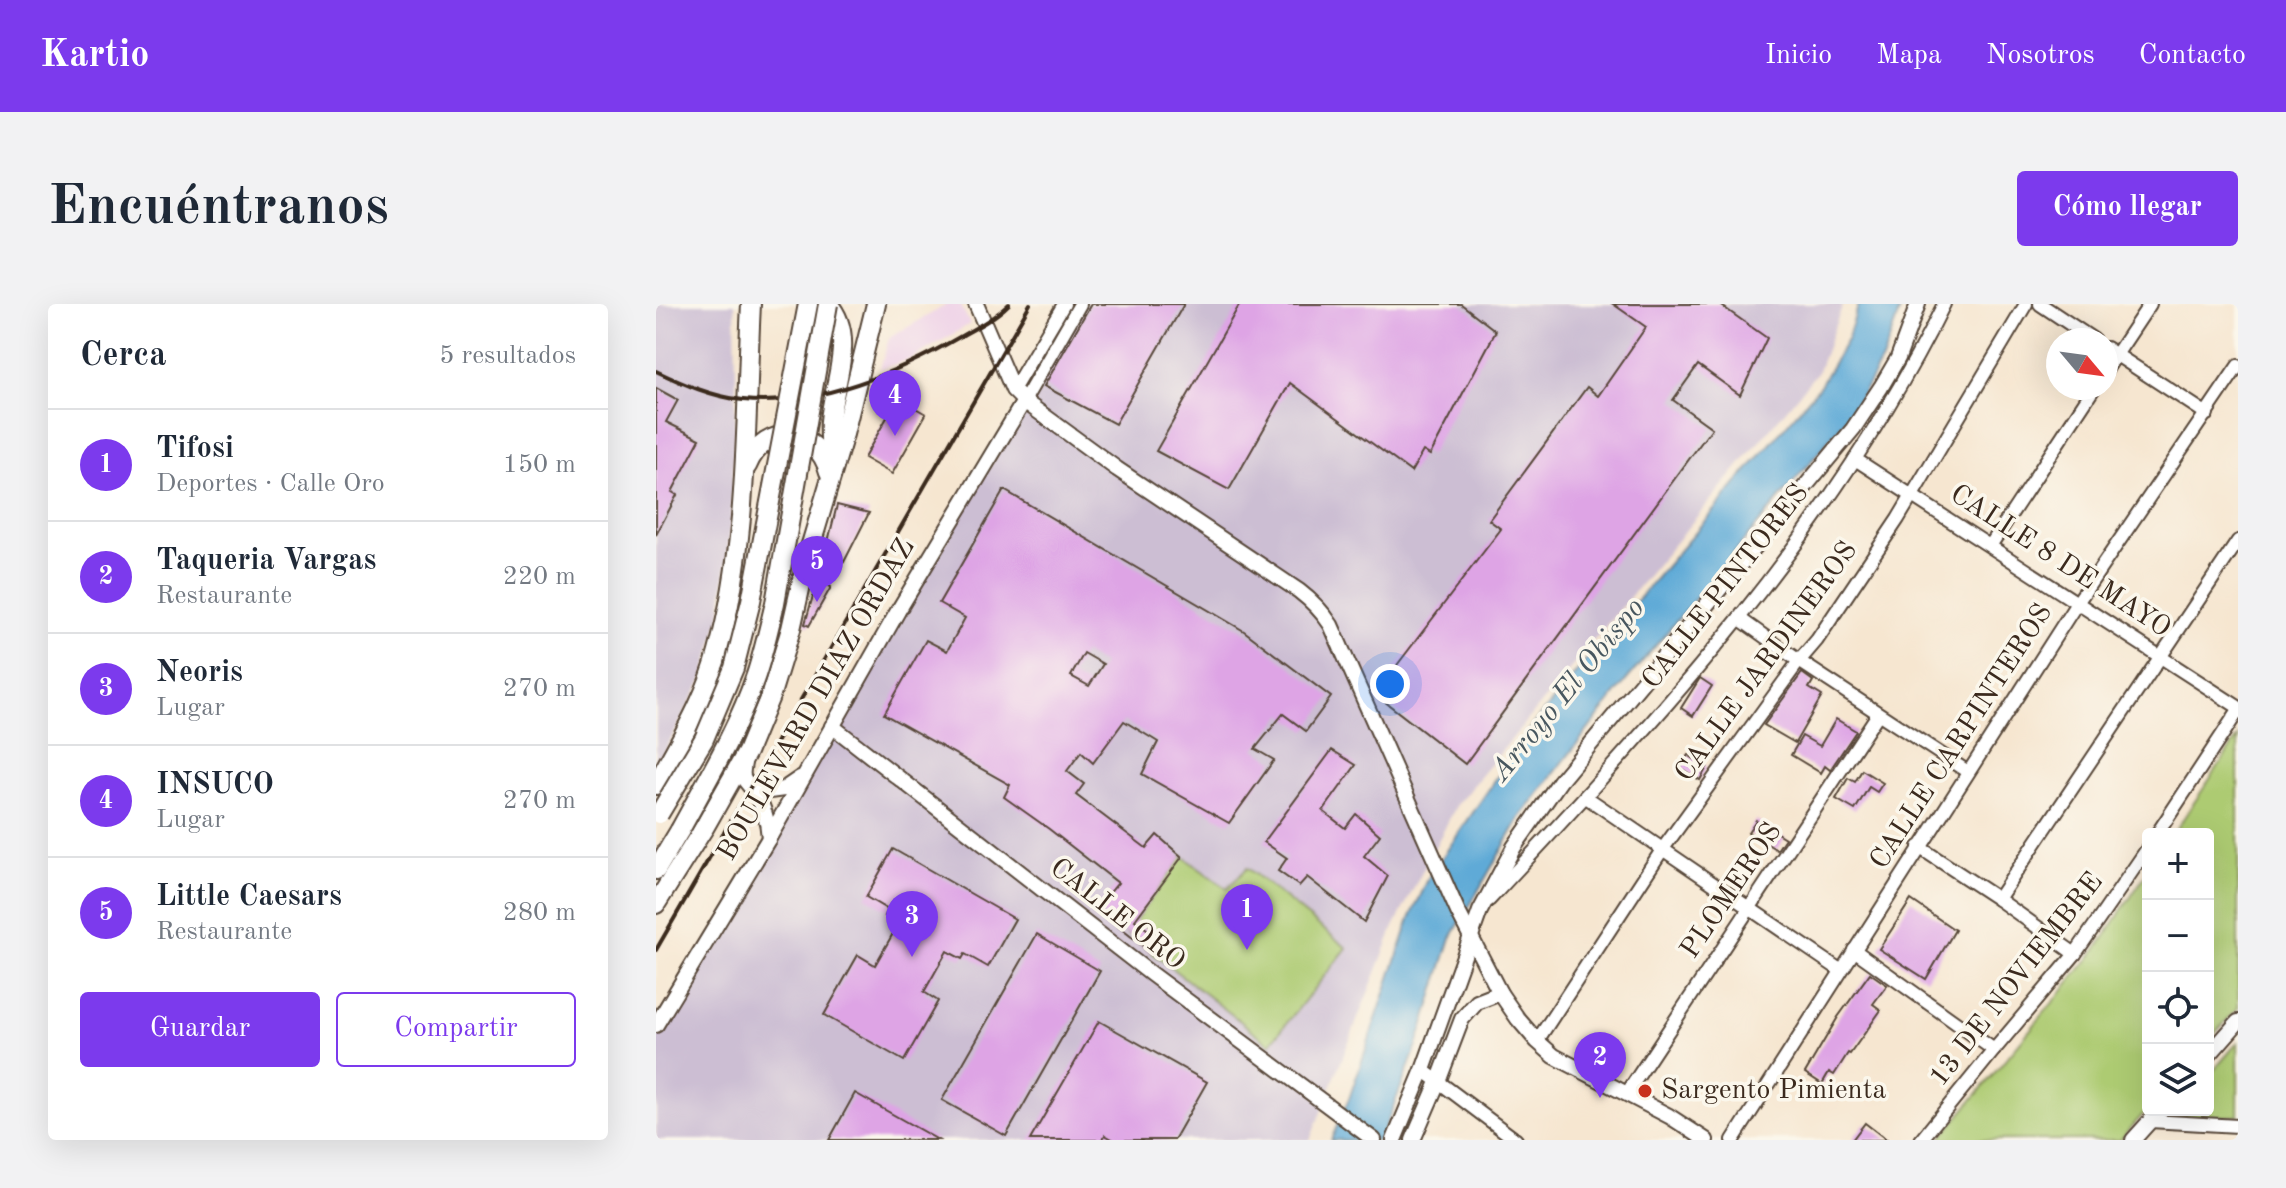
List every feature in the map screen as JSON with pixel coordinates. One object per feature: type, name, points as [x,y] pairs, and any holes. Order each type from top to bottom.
[{"type":"main road","points":[[745,479],[751,304]]},
{"type":"main road","points":[[658,817],[704,739],[734,668],[751,601],[808,304]]},
{"type":"main road","points":[[828,304],[838,317],[842,330],[829,424],[832,474]]},
{"type":"main road","points":[[656,870],[724,748],[746,702],[765,646],[828,304]]},
{"type":"main road","points":[[656,904],[747,752],[780,667],[876,304]]},
{"type":"main road","points":[[656,785],[692,719],[718,652],[733,576],[747,468],[758,447],[778,436],[801,438],[820,451],[832,474]]},
{"type":"street","points":[[976,304],[1019,396],[1117,469],[1313,601],[1331,625],[1470,936],[1500,993],[1537,1041],[1572,1067],[1627,1093],[1687,1135],[1706,1140]]},
{"type":"street","points":[[1019,396],[1064,304]]},
{"type":"street","points":[[1019,396],[1080,304]]},
{"type":"street","points":[[1394,1140],[1423,1070],[1480,911],[1514,847],[1560,781],[1853,429],[1898,358],[1918,304]]},
{"type":"street","name":"CALLE PINTORES","points":[[1480,911],[1586,797],[1740,619],[1855,459],[1944,304]]},
{"type":"street","name":"CALLE JARDINEROS","points":[[1537,1041],[1662,850],[1817,640],[1898,519],[2026,304]]},
{"type":"street","points":[[2040,304],[2076,328]]},
{"type":"street","points":[[2118,343],[2150,304]]},
{"type":"street","points":[[2118,357],[2207,414]]},
{"type":"street","name":"CALLE CARPINTEROS","points":[[1733,1140],[2077,603],[2238,366]]},
{"type":"street","name":"BOULEVARD DIAZ ORDAZ","points":[[656,1025],[769,838],[1019,396]]},
{"type":"street","points":[[1990,546],[2086,400]]},
{"type":"street","name":"CALLE 8 DE MAYO","points":[[1855,459],[2160,655],[2238,709]]},
{"type":"street","points":[[1998,899],[2238,541]]},
{"type":"street","points":[[1740,619],[1968,772]]},
{"type":"street","points":[[2161,828],[2238,709]]},
{"type":"street","name":"PLOMEROS","points":[[1627,1093],[1878,714]]},
{"type":"street","name":"CALLE ORO","points":[[832,726],[1151,974],[1374,1140]]},
{"type":"street","points":[[747,752],[742,774],[768,822],[769,838]]},
{"type":"street","points":[[755,793],[790,787],[808,769]]},
{"type":"street","points":[[1586,797],[1840,970]]},
{"type":"street","points":[[1919,847],[2075,954]]},
{"type":"street","name":"13 DE NOVIEMBRE","points":[[1921,1140],[2075,954],[2142,857]]},
{"type":"street","points":[[1854,950],[1994,1050]]},
{"type":"street","points":[[1413,1140],[1462,1019],[1477,1002],[1500,993]]},
{"type":"street","points":[[2214,1049],[2238,1022]]},
{"type":"street","points":[[1423,1070],[1516,1140]]},
{"type":"street","points":[[2133,1140],[2155,1116],[2188,1125],[2238,1126]]},
{"type":"street","points":[[2187,1140],[2188,1125]]},
{"type":"shaded area","points":[[656,304],[735,304],[736,385],[731,523],[720,618],[704,677],[656,767]]},
{"type":"shaded area","points":[[948,304],[960,304],[970,324],[913,358],[880,369],[889,338]]},
{"type":"shaded area","points":[[1085,304],[1843,304],[1818,371],[1456,806],[1394,927],[1310,1140],[656,1140],[656,1039]]},
{"type":"green space","points":[[2238,737],[2238,1008],[2214,1034],[2214,828],[2177,828]]},
{"type":"green space","points":[[1182,856],[1227,889],[1247,868],[1347,948],[1270,1044],[1126,933]]},
{"type":"green space","points":[[2142,880],[2142,1116],[2120,1140],[1939,1140],[2093,954]]},
{"type":"green space","points":[[2238,1042],[2238,1116],[2214,1116],[2214,1070]]},
{"type":"water","name":"Arroyo El Obispo","points":[[1859,304],[1902,304],[1882,360],[1851,414],[1625,682],[1520,818],[1451,938],[1417,1046],[1380,1140],[1331,1140],[1350,1096],[1410,919],[1429,877],[1530,729],[1819,387],[1847,340]]},
{"type":"building","points":[[1091,304],[1184,304],[1115,424],[1044,386]]},
{"type":"building","points":[[1240,304],[1461,304],[1496,331],[1430,455],[1423,451],[1411,472],[1290,383],[1229,490],[1156,451]]},
{"type":"building","points":[[1613,304],[1719,304],[1767,338],[1740,395],[1698,365],[1673,400],[1712,428],[1465,764],[1375,694],[1501,529],[1489,520],[1587,387],[1598,396],[1646,327]]},
{"type":"building","points":[[656,388],[678,400],[666,422],[700,439],[672,492],[677,495],[656,535]]},
{"type":"building","points":[[898,398],[926,414],[892,474],[864,458]]},
{"type":"building","points":[[1004,490],[1244,631],[1331,697],[1306,731],[1283,714],[1255,749],[1274,760],[1229,823],[1142,774],[1158,742],[1124,721],[1093,763],[1081,752],[1067,771],[1084,784],[1076,795],[1146,848],[1157,835],[1182,857],[1135,920],[1160,939],[1152,953],[1096,909],[1118,883],[1004,797],[1010,785],[884,714],[926,640],[947,651],[965,618],[939,603]],"holes":[[[1084,653],[1103,664],[1089,686],[1071,676]]]},
{"type":"building","points":[[837,505],[869,513],[844,562],[827,546]]},
{"type":"building","points":[[818,578],[831,587],[809,626],[805,624]]},
{"type":"building","points":[[1802,673],[1813,681],[1809,688],[1822,696],[1795,743],[1764,725]]},
{"type":"building","points":[[1700,678],[1712,686],[1693,716],[1681,708]]},
{"type":"building","points":[[1836,719],[1856,731],[1830,770],[1825,766],[1821,773],[1791,755],[1802,736],[1820,746]]},
{"type":"building","points":[[1332,750],[1356,765],[1323,811],[1345,828],[1356,814],[1380,835],[1364,856],[1388,876],[1364,922],[1307,877],[1299,886],[1278,871],[1287,858],[1264,842]]},
{"type":"building","points":[[1688,755],[1707,767],[1700,780],[1680,768]]},
{"type":"building","points":[[1862,770],[1883,783],[1877,792],[1869,787],[1855,810],[1836,799],[1848,778],[1855,782]]},
{"type":"building","points":[[1756,820],[1785,838],[1777,850],[1748,832]]},
{"type":"building","points":[[893,849],[1015,919],[988,967],[965,954],[962,959],[947,951],[924,992],[938,1001],[904,1061],[824,1015],[858,955],[875,965],[899,923],[885,916],[888,910],[866,897]]},
{"type":"building","points":[[1911,900],[1955,930],[1926,979],[1879,949]]},
{"type":"building","points":[[1037,934],[1100,971],[1006,1136],[942,1100]]},
{"type":"building","points":[[1870,973],[1887,985],[1873,1004],[1881,1010],[1834,1075],[1829,1072],[1822,1084],[1805,1073],[1838,1017]]},
{"type":"building","points":[[1099,1021],[1207,1082],[1174,1140],[1114,1140],[1105,1135],[1102,1140],[1030,1140]]},
{"type":"building","points":[[855,1093],[938,1140],[829,1140]]},
{"type":"building","points":[[1865,1123],[1887,1140],[1852,1140]]},
{"type":"railway","points":[[656,371],[721,396],[772,401],[800,398],[858,384],[912,362],[981,325],[1009,304]]},
{"type":"railway","points":[[656,950],[1030,304]]},
{"type":"place","name":"INSUCO","points":[[895,436]]},
{"type":"place","name":"Little Caesars","points":[[817,602]]},
{"type":"place","name":"Tifosi","points":[[1247,950]]},
{"type":"place","name":"Neoris","points":[[912,957]]},
{"type":"place","name":"Sargento Pimienta","points":[[1645,1091]]},
{"type":"place","name":"Taqueria Vargas","points":[[1600,1098]]}]
